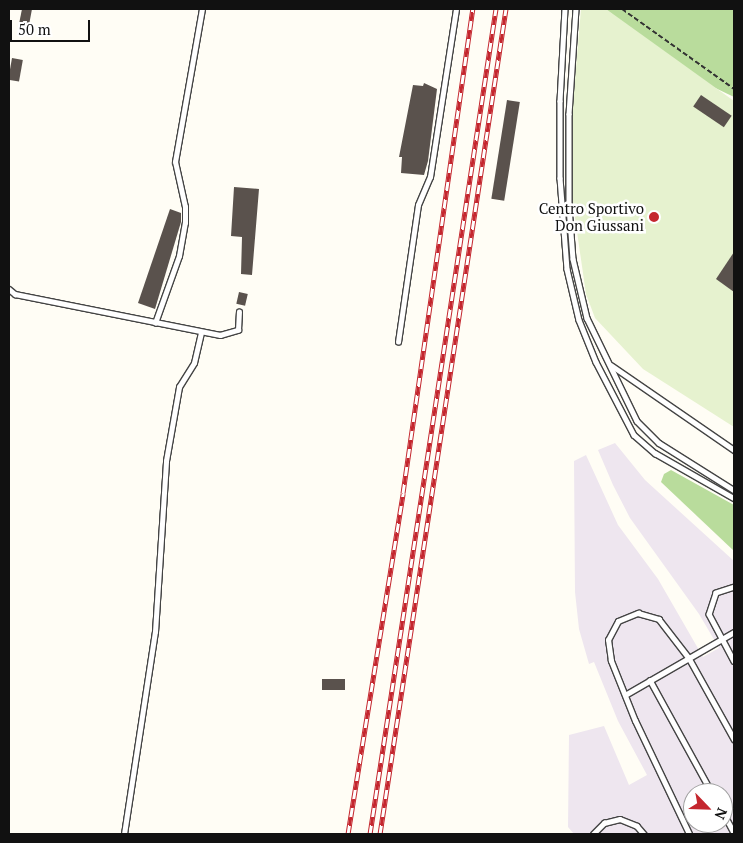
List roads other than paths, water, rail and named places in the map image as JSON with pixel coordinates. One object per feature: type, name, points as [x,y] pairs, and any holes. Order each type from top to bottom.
[{"type":"lane","points":[[155,323],[179,256],[185,223],[184,200],[175,162],[202,9]]},
{"type":"lane","points":[[398,342],[418,205],[430,177],[456,9]]},
{"type":"lane","points":[[565,9],[560,91],[560,178],[567,269],[579,320],[596,362],[634,435],[655,453],[734,498]]},
{"type":"lane","points":[[576,9],[569,114],[571,234],[582,298],[595,338],[628,406],[647,432],[674,454],[734,490]]},
{"type":"lane","points":[[9,289],[15,294],[220,335],[238,330],[239,312]]},
{"type":"lane","points":[[124,834],[155,632],[169,442],[179,387],[194,363],[201,332]]},
{"type":"lane","points":[[608,362],[628,380],[734,450]]},
{"type":"lane","points":[[734,587],[716,593],[709,606],[712,621],[734,661]]},
{"type":"lane","points":[[689,834],[624,695],[608,650],[608,640],[618,621],[628,615],[649,614],[659,619],[690,658],[734,739]]},
{"type":"lane","points":[[624,695],[734,632]]},
{"type":"lane","points":[[650,680],[707,783]]},
{"type":"lane","points":[[593,834],[604,823],[620,819],[637,826],[644,834]]},
{"type":"railway","points":[[348,834],[403,493],[473,9]]},
{"type":"railway","points":[[370,834],[496,9]]},
{"type":"railway","points":[[380,834],[506,9]]},
{"type":"place","name":"Centro Sportivo Don Giussani","points":[[654,217]]}]
